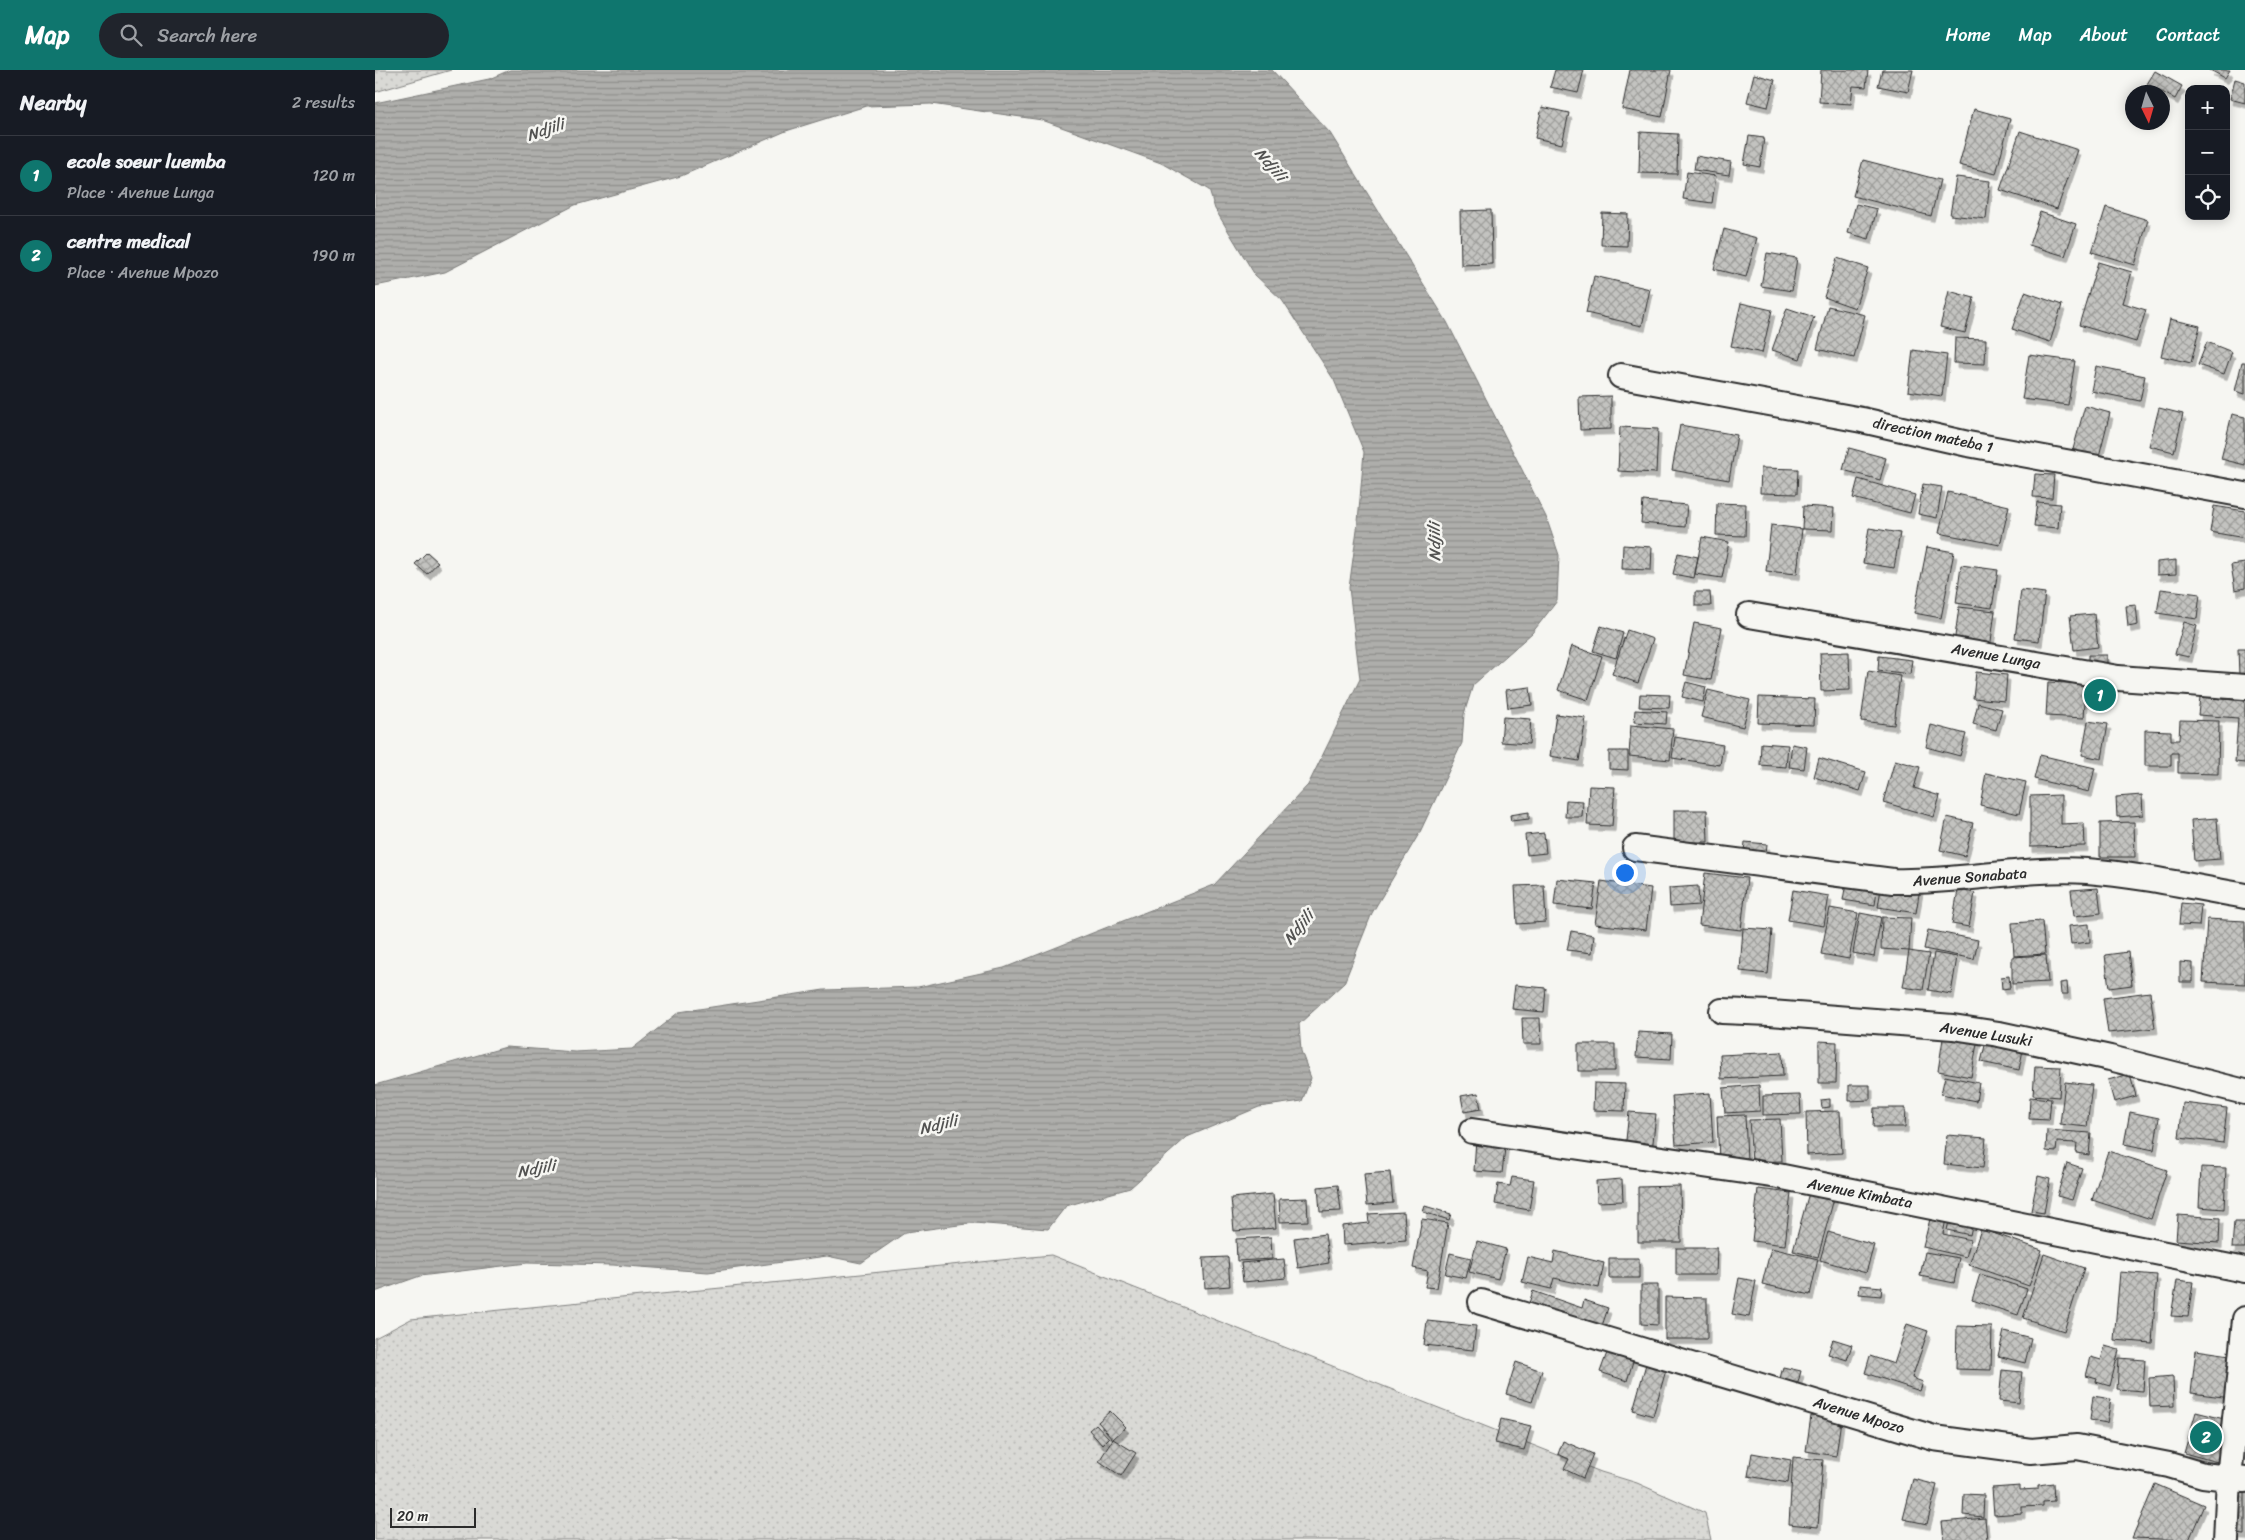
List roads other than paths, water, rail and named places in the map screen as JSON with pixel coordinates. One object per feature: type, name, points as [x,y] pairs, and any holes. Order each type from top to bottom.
[{"type":"street","name":"direction mateba 1","points":[[1621,376],[1862,420],[1969,444],[2245,496]]},
{"type":"street","name":"Avenue Lunga","points":[[1749,615],[2118,678],[2245,687]]},
{"type":"street","name":"Avenue Sonabata","points":[[1635,848],[1893,881],[1928,882],[2001,874],[2087,871],[2245,896]]},
{"type":"street","name":"Avenue Lusuki","points":[[1722,1012],[1769,1012],[1953,1027],[1999,1034],[2110,1058],[2245,1092]]},
{"type":"street","name":"Avenue Kimbata","points":[[1472,1130],[1778,1176],[2245,1270]]},
{"type":"street","name":"Avenue Mpozo","points":[[1481,1302],[1935,1438],[2031,1451],[2077,1447],[2169,1465],[2203,1475],[2237,1479]]},
{"type":"street","points":[[2226,1540],[2237,1479],[2245,1319]]},
{"type":"water","name":"Ndjili","points":[[510,70],[1272,70],[1330,133],[1447,322],[1546,517],[1559,555],[1557,601],[1532,633],[1473,685],[1464,714],[1462,743],[1420,832],[1372,913],[1344,983],[1299,1024],[1301,1051],[1311,1078],[1302,1101],[1259,1107],[1187,1137],[1130,1188],[1066,1206],[1048,1229],[974,1223],[906,1232],[861,1263],[827,1256],[708,1272],[613,1265],[527,1263],[420,1276],[375,1292],[375,1085],[506,1047],[575,1052],[632,1049],[679,1012],[824,990],[918,987],[1004,968],[1214,885],[1308,785],[1360,679],[1349,588],[1358,522],[1364,452],[1334,380],[1282,300],[1255,275],[1215,209],[1209,190],[1161,163],[1042,120],[931,104],[866,106],[786,131],[681,176],[575,205],[445,272],[375,286],[375,103],[489,79]]},
{"type":"place","name":"ecole soeur luemba","points":[[2100,695]]},
{"type":"place","name":"centre medical","points":[[2206,1437]]}]
